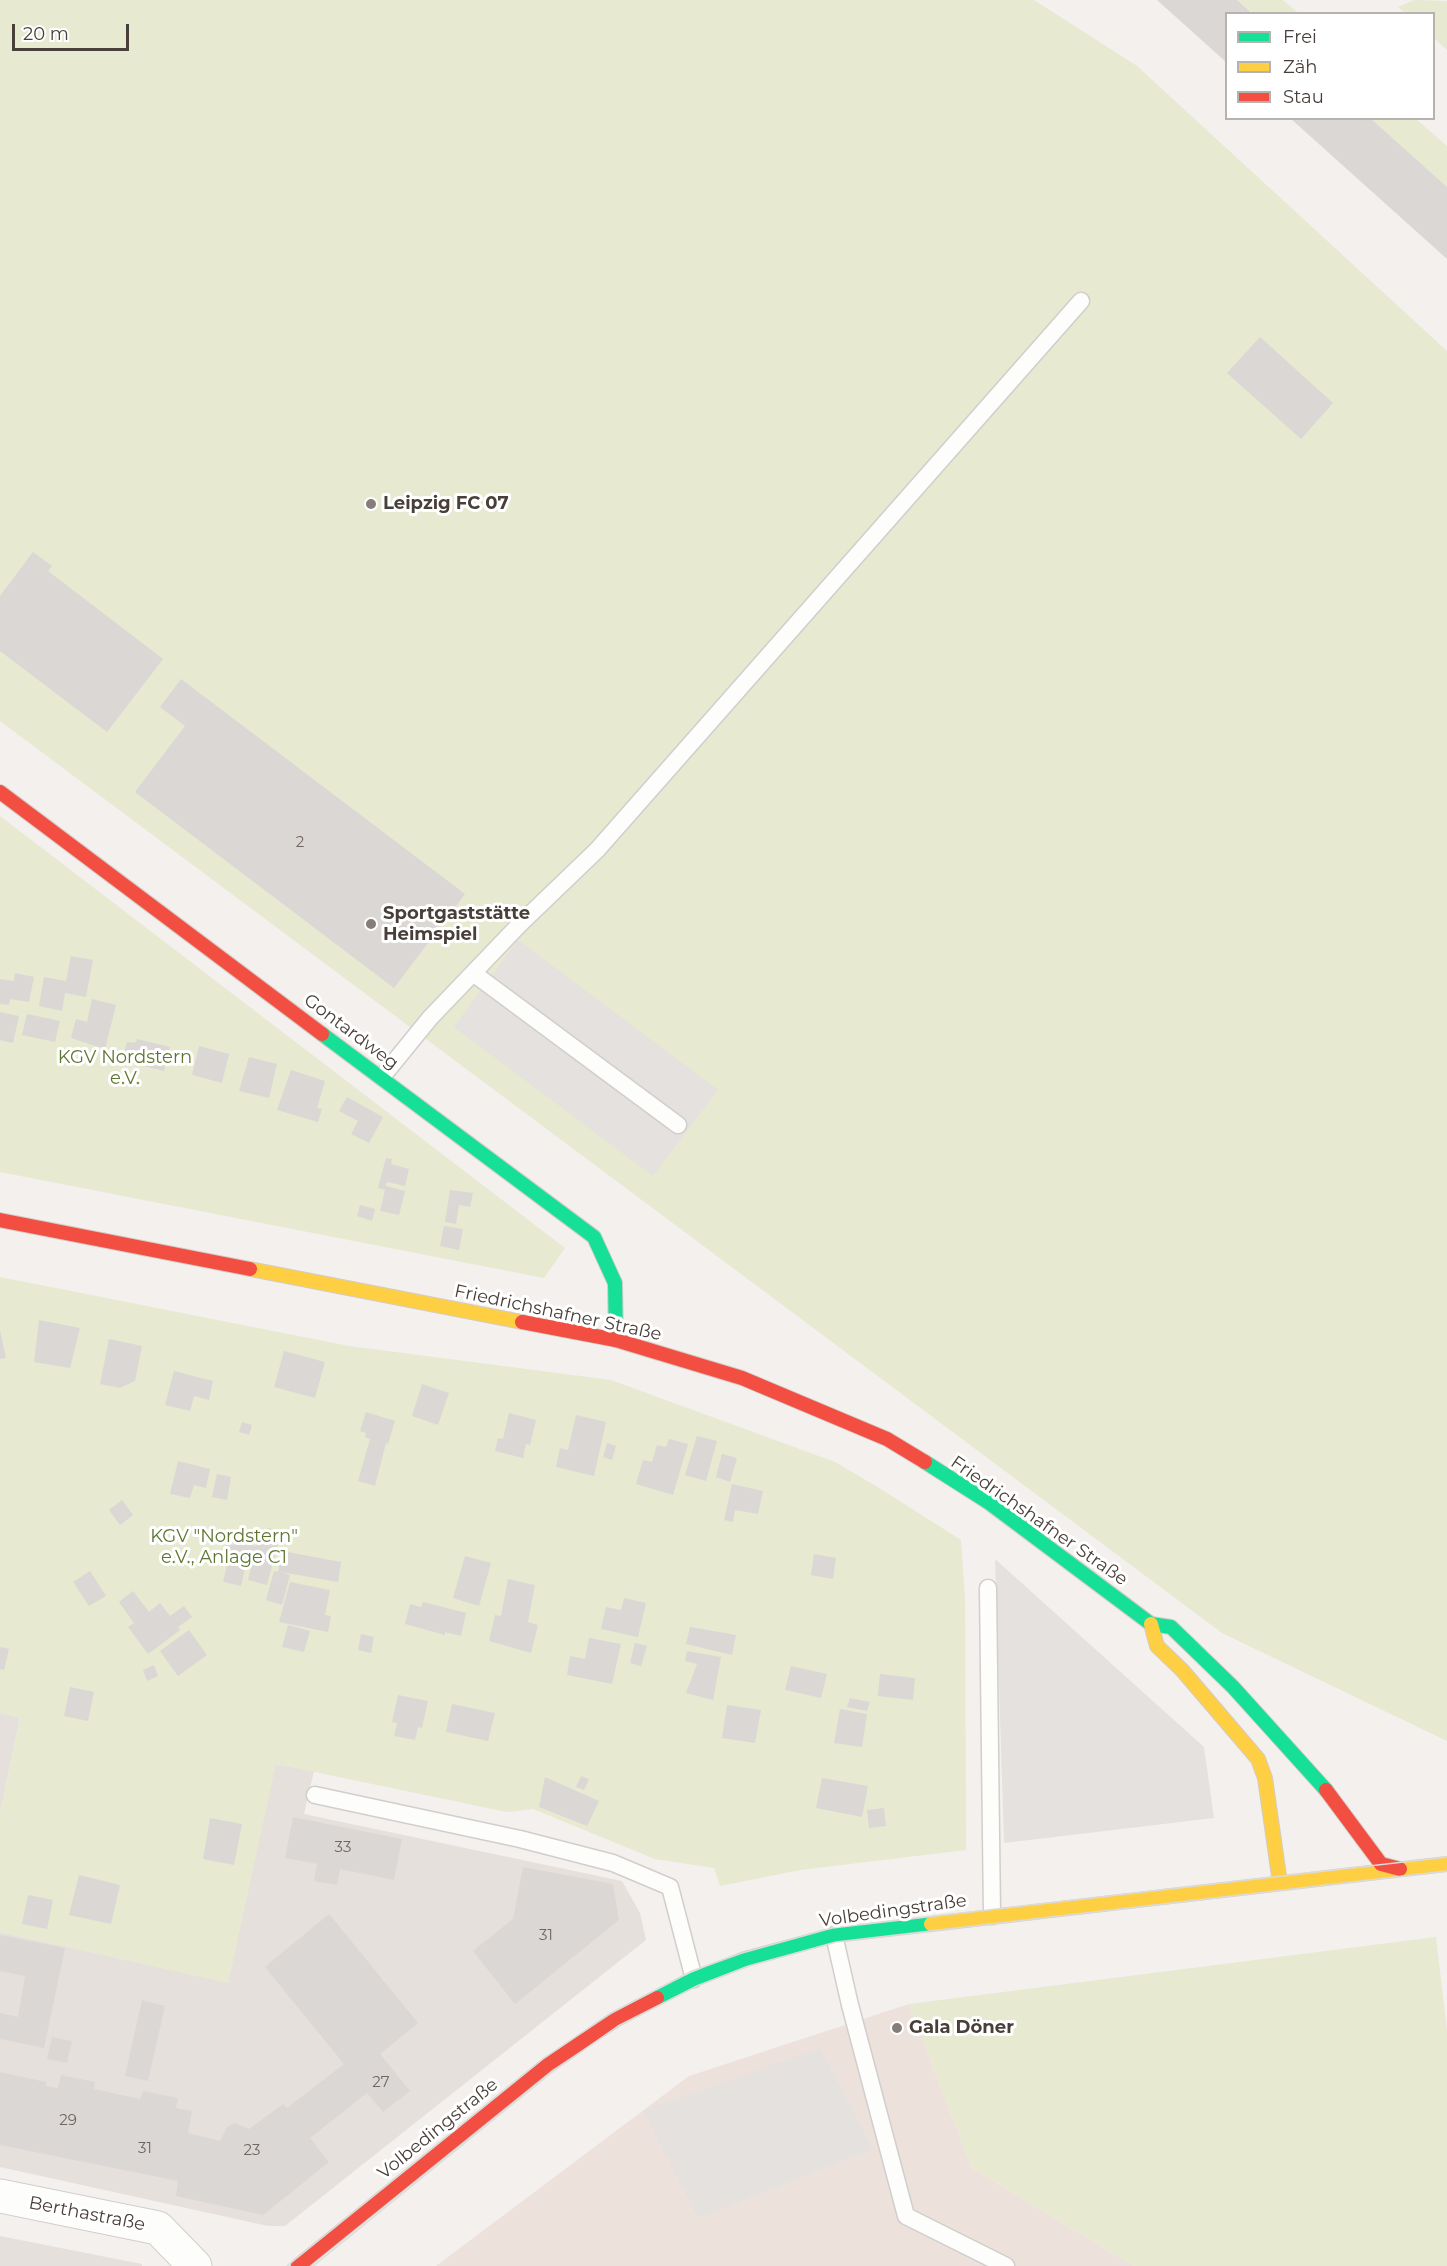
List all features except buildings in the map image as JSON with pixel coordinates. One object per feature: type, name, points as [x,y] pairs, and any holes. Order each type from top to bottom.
[{"type":"main road","name":"Gontardweg","points":[[0,792],[594,1237],[615,1283],[616,1340]]},
{"type":"main road","name":"Friedrichshafner Straße","points":[[0,1220],[616,1340],[742,1377],[887,1438],[988,1502],[1151,1624],[1172,1627],[1216,1670],[1304,1764],[1348,1816],[1381,1864],[1400,1869]]},
{"type":"main road","points":[[1151,1624],[1157,1646],[1233,1727],[1258,1759],[1265,1778],[1280,1883]]},
{"type":"main road","name":"Volbedingstraße","points":[[298,2266],[547,2065],[615,2020],[694,1979],[746,1959],[834,1935],[1447,1864]]},
{"type":"street","name":"Berthastraße","points":[[0,2196],[158,2228],[195,2266]]},
{"type":"lane","points":[[382,1077],[430,1018],[597,850],[1081,301]]},
{"type":"lane","points":[[473,973],[678,1125]]},
{"type":"lane","points":[[988,1588],[992,1916]]},
{"type":"lane","points":[[315,1796],[520,1839],[613,1863],[670,1887],[694,1979]]},
{"type":"lane","points":[[834,1935],[850,2006],[906,2216],[1006,2266]]},
{"type":"shaded area","points":[[518,940],[718,1090],[653,1176],[454,1027]]},
{"type":"shaded area","points":[[995,1559],[1204,1747],[1214,1818],[1004,1843]]},
{"type":"shaded area","points":[[0,1713],[20,1717],[0,1814]]},
{"type":"shaded area","points":[[275,1764],[314,1771],[304,1814],[622,1881],[640,1913],[646,1940],[285,2226],[268,2226],[0,2167],[0,1932],[228,1982]]},
{"type":"shaded area","points":[[909,2004],[972,2168],[1134,2266],[436,2266],[689,2076]]},
{"type":"shaded area","points":[[820,2048],[873,2149],[698,2218],[643,2111]]},
{"type":"shaded area","points":[[0,2236],[142,2264],[142,2266],[0,2266]]},
{"type":"green space","points":[[0,0],[1034,0],[1137,66],[1447,351],[1447,1741],[1222,1633],[0,721]]},
{"type":"green space","points":[[1237,0],[1283,0],[1297,12],[1252,12]]},
{"type":"green space","points":[[1414,0],[1447,1],[1447,50],[1435,39],[1435,12],[1404,12],[1398,7]]},
{"type":"green space","points":[[1371,120],[1417,120],[1447,146],[1447,187]]},
{"type":"green space","name":"KGV Nordstern e.V.","points":[[0,816],[565,1248],[544,1278],[0,1172]]},
{"type":"green space","name":"KGV \"Nordstern\" e.V., Anlage C1","points":[[0,1277],[349,1346],[611,1380],[835,1462],[876,1486],[961,1540],[965,1597],[966,1850],[800,1870],[720,1886],[714,1868],[655,1859],[533,1809],[507,1812],[276,1764],[228,1983],[0,1932],[0,1814],[20,1717],[0,1713]]},
{"type":"green space","points":[[1436,1937],[1447,2031],[1447,2266],[1134,2266],[972,2168],[909,2004]]},
{"type":"tram line","points":[[287,2266],[543,2059],[609,2014],[692,1971],[742,1953],[832,1928],[1447,1857]]},
{"type":"tram line","points":[[313,2266],[551,2073],[618,2026],[697,1986],[749,1966],[836,1942],[1447,1871]]},
{"type":"traffic: fast","points":[[322,1034],[594,1237],[615,1283],[616,1340]]},
{"type":"traffic: fast","points":[[925,1462],[988,1502],[1151,1624],[1171,1627],[1233,1687],[1326,1790]]},
{"type":"traffic: fast","points":[[657,1998],[694,1979],[745,1959],[834,1935],[931,1924]]},
{"type":"traffic: slow","points":[[250,1269],[522,1322]]},
{"type":"traffic: slow","points":[[1151,1624],[1157,1646],[1182,1670],[1258,1759],[1265,1778],[1280,1883]]},
{"type":"traffic: slow","points":[[931,1924],[1447,1864]]},
{"type":"traffic: jam","points":[[0,792],[322,1034]]},
{"type":"traffic: jam","points":[[0,1220],[250,1269]]},
{"type":"traffic: jam","points":[[522,1322],[616,1340],[742,1378],[887,1439],[925,1462]]},
{"type":"traffic: jam","points":[[1326,1790],[1381,1864],[1400,1869]]},
{"type":"traffic: jam","points":[[298,2266],[547,2065],[615,2020],[657,1998]]},
{"type":"place","name":"Leipzig FC 07","points":[[371,504]]},
{"type":"place","name":"Sportgaststätte Heimspiel","points":[[371,924]]},
{"type":"place","name":"Gala Döner","points":[[897,2028]]}]
